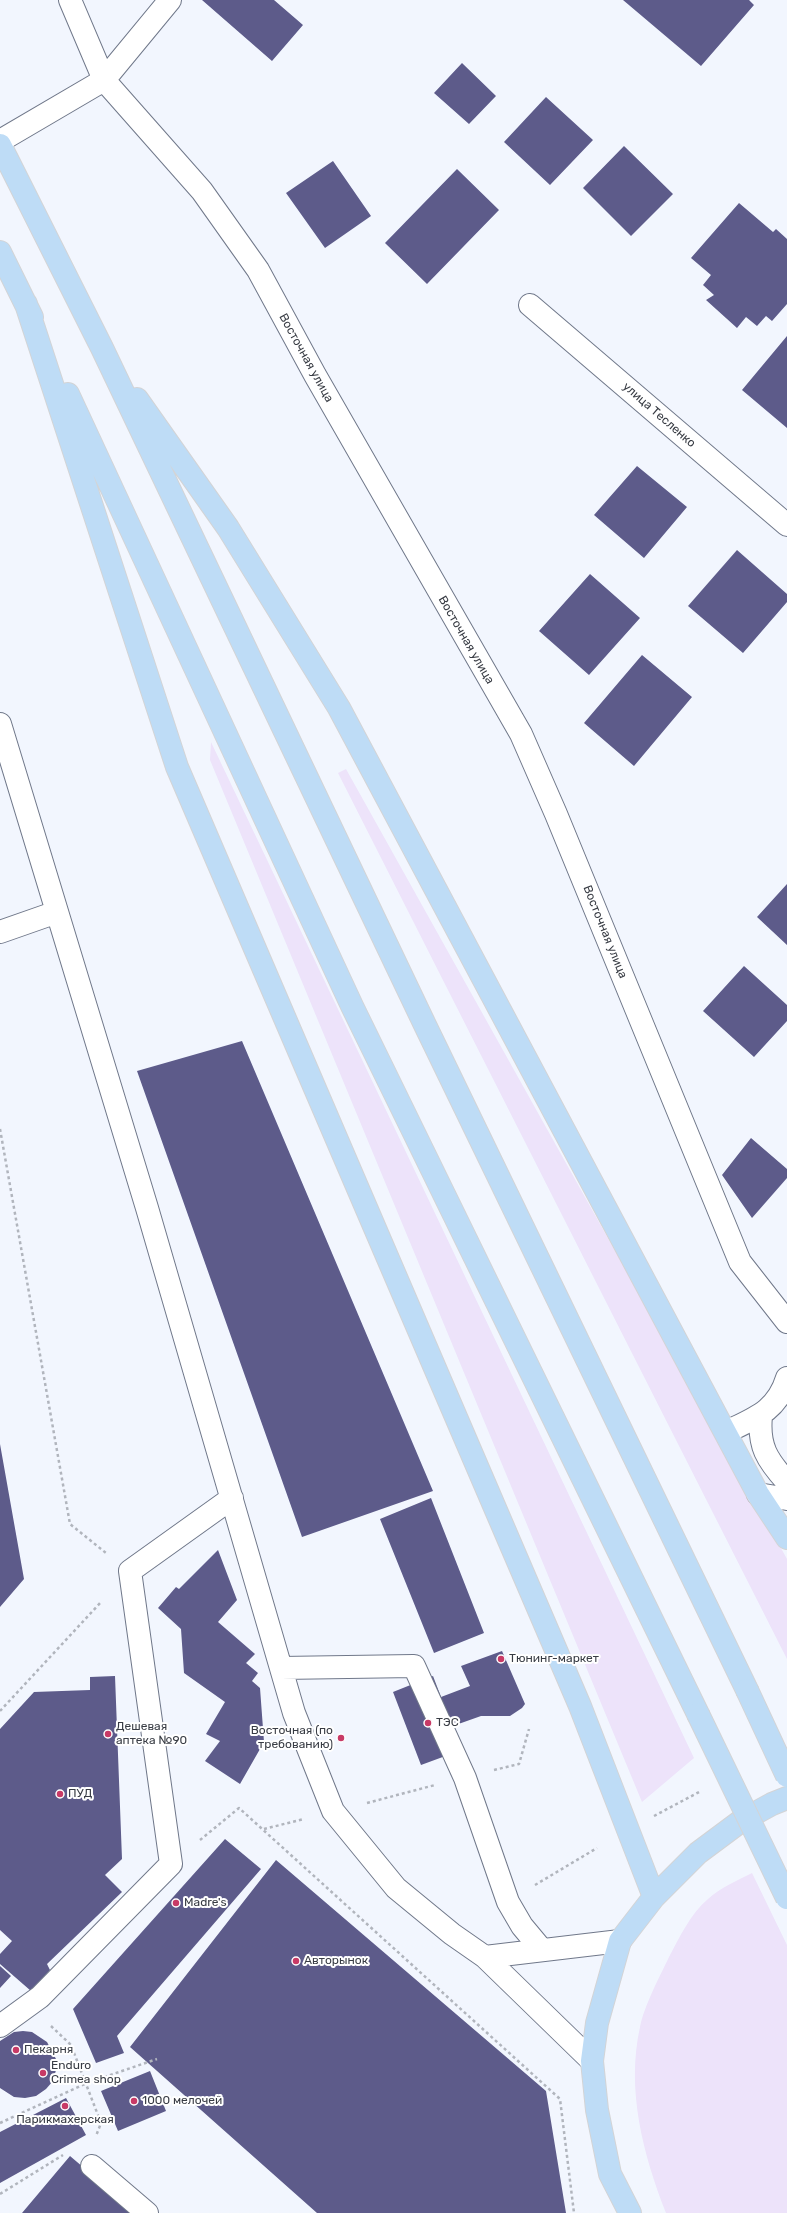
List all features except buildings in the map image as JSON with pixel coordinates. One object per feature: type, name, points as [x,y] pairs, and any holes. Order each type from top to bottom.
[{"type":"main road","points":[[0,145],[102,348],[398,968],[747,1690],[787,1776]]},
{"type":"main road","points":[[0,252],[26,304],[352,1006],[787,1898]]},
{"type":"main road","points":[[26,304],[177,767],[580,1706],[654,1897]]},
{"type":"main road","points":[[102,348],[228,528],[339,708],[758,1494],[787,1538]]},
{"type":"main road","points":[[630,2213],[610,2174],[596,2110],[592,2061],[596,2022],[620,1941],[654,1897],[698,1853],[741,1821],[772,1804],[787,1798]]},
{"type":"street","name":"Восточная улица","points":[[70,0],[104,80],[202,191],[258,270],[327,395],[521,734],[556,814],[740,1262],[787,1322]]},
{"type":"street","points":[[0,141],[104,80],[170,0]]},
{"type":"street","name":"улица Тесленко","points":[[530,305],[787,525]]},
{"type":"street","points":[[0,724],[147,1208],[294,1713],[333,1811],[396,1888],[452,1934],[486,1957],[592,2061]]},
{"type":"street","points":[[0,932],[57,912]]},
{"type":"street","points":[[726,1432],[761,1416],[782,1393],[787,1378]]},
{"type":"street","points":[[761,1416],[762,1445],[767,1457],[787,1482]]},
{"type":"street","points":[[758,1494],[787,1499]]},
{"type":"street","points":[[0,2026],[40,1997],[171,1864],[130,1572],[232,1498]]},
{"type":"street","points":[[281,1668],[414,1666],[465,1778],[508,1902],[522,1926],[542,1950]]},
{"type":"street","points":[[486,1957],[620,1941]]},
{"type":"street","points":[[92,2166],[147,2213]]},
{"type":"path","points":[[0,1129],[70,1524],[130,1572],[0,1711]]},
{"type":"path","points":[[264,1829],[519,1764],[530,1729]]},
{"type":"path","points":[[651,1818],[702,1791]]},
{"type":"path","points":[[171,1864],[239,1808],[264,1829],[560,2099],[574,2213]]},
{"type":"path","points":[[28,2006],[71,2045],[87,2083],[101,2123],[95,2141]]},
{"type":"path","points":[[0,2123],[87,2083],[157,2059]]},
{"type":"path","points":[[0,2194],[66,2153]]},
{"type":"shaded area","points":[[211,742],[694,1758],[642,1802],[210,760]]},
{"type":"shaded area","points":[[346,769],[787,1559],[787,1659],[338,773]]},
{"type":"shaded area","points":[[752,1873],[787,1945],[787,2213],[666,2213],[650,2168],[644,2145],[636,2098],[636,2051],[642,2019],[669,1957],[696,1911],[718,1891]]},
{"type":"place","name":"Тюнинг-маркет","points":[[501,1659]]},
{"type":"place","name":"ТЭС","points":[[428,1723]]},
{"type":"place","name":"Дешевая аптека №90","points":[[108,1734]]},
{"type":"place","name":"Восточная (по требованию)","points":[[341,1738]]},
{"type":"place","name":"ПУД","points":[[60,1794]]},
{"type":"place","name":"Madre's","points":[[176,1903]]},
{"type":"place","name":"Авторынок","points":[[296,1961]]},
{"type":"place","name":"Пекарня","points":[[16,2050]]},
{"type":"place","name":"Enduro Crimea shop","points":[[43,2073]]},
{"type":"place","name":"1000 мелочей","points":[[134,2101]]},
{"type":"place","name":"Парикмахерская","points":[[65,2106]]}]
